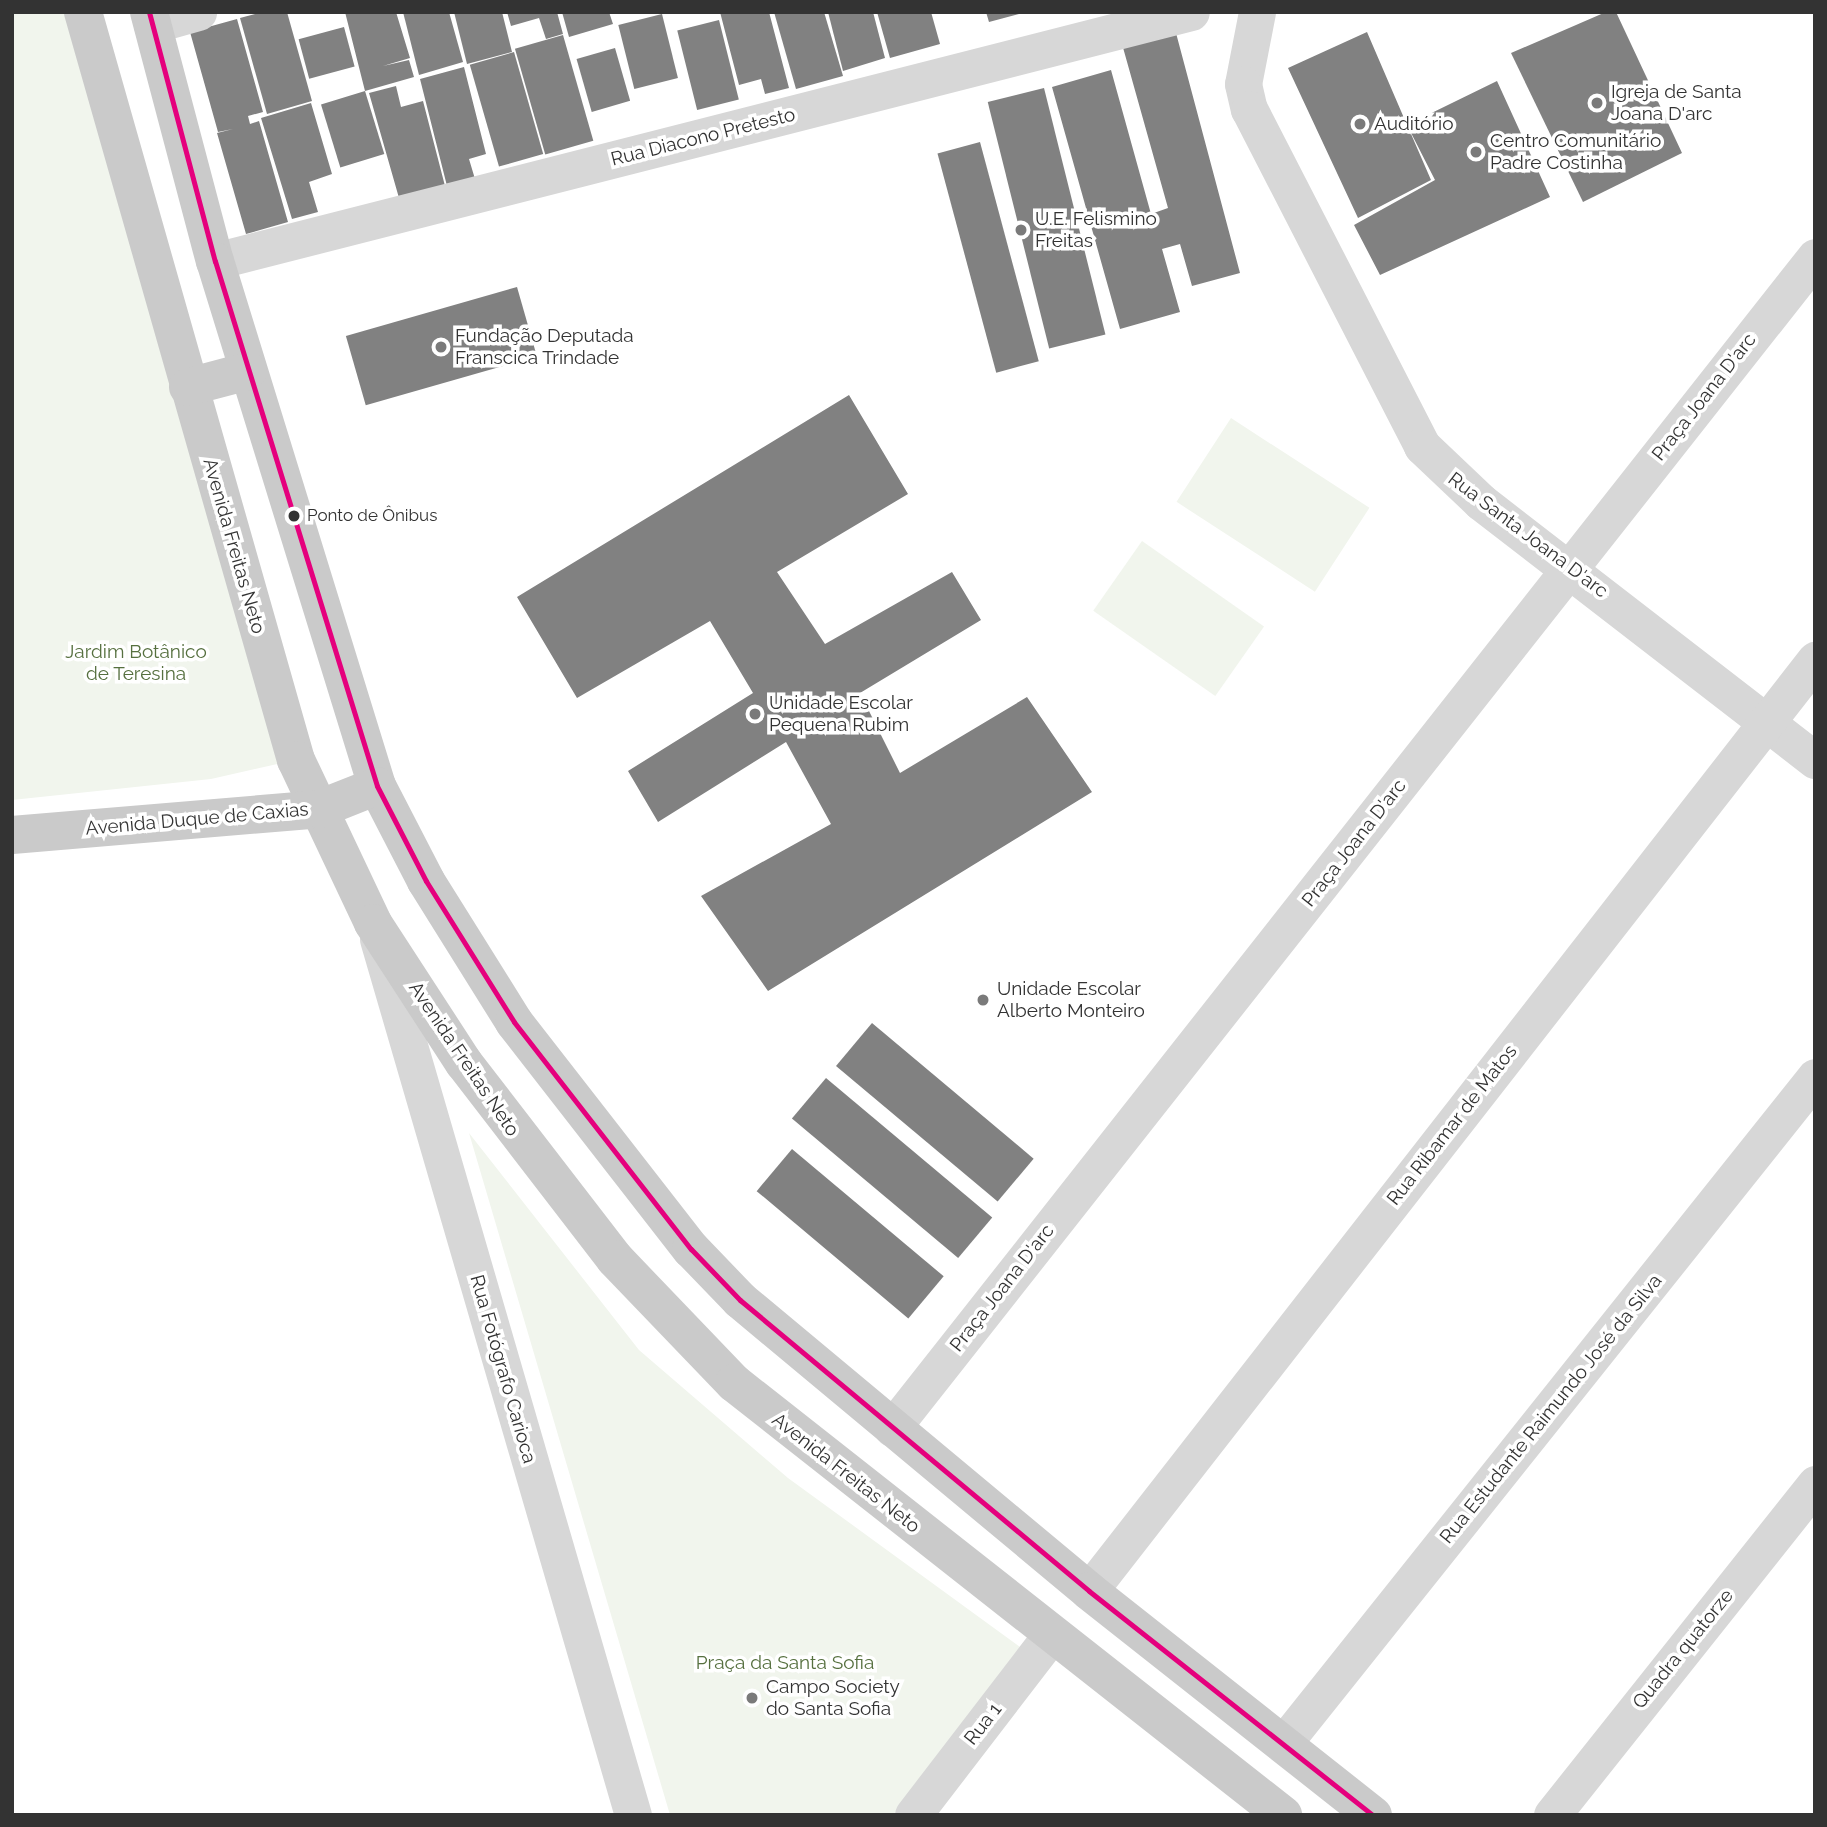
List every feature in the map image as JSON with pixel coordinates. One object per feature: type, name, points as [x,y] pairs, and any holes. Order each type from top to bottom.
[{"type":"main road","name":"Avenida Freitas Neto","points":[[83,12],[296,760],[373,923],[547,1178],[672,1321],[795,1434],[1052,1634],[1265,1809]]},
{"type":"main road","points":[[150,18],[215,261],[377,786],[473,960],[598,1135],[740,1300],[1089,1591],[1286,1740],[1373,1815]]},
{"type":"main road","points":[[188,387],[248,371]]},
{"type":"main road","name":"Avenida Duque de Caxias","points":[[12,835],[319,809],[377,786]]},
{"type":"street","points":[[150,18],[198,12]]},
{"type":"street","name":"Rua Diacono Pretesto","points":[[215,261],[1191,12]]},
{"type":"street","name":"Rua Santa Joana D'arc","points":[[1257,12],[1242,84],[1250,109],[1412,432],[1448,476],[1572,566],[1765,723],[1815,760]]},
{"type":"street","name":"Praça Joana D'arc","points":[[892,1428],[1815,257]]},
{"type":"street","name":"Rua Ribamar de Matos","points":[[1089,1591],[1815,660]]},
{"type":"street","name":"Rua Fotógrafo Carioca","points":[[373,923],[633,1815]]},
{"type":"street","name":"Rua Estudante Raimundo José da Silva","points":[[1286,1740],[1815,1077]]},
{"type":"street","name":"Quadra quatorze","points":[[1552,1815],[1815,1484]]},
{"type":"street","name":"Rua 1","points":[[913,1815],[1052,1634]]},
{"type":"green space","name":"Jardim Botânico de Teresina","points":[[12,12],[78,12],[295,760],[211,779],[12,800]]},
{"type":"green space","points":[[1231,418],[1369,508],[1315,592],[1177,502]]},
{"type":"green space","points":[[1142,541],[1264,626],[1215,696],[1093,611]]},
{"type":"green space","name":"Praça da Santa Sofia","points":[[469,1133],[639,1350],[788,1478],[1020,1647],[893,1815],[670,1815]]},
{"type":"building","points":[[262,12],[287,12],[312,101],[267,114],[240,18]]},
{"type":"building","points":[[345,12],[396,12],[410,58],[383,66],[409,60],[414,77],[365,91]]},
{"type":"building","points":[[403,12],[449,12],[463,62],[419,75]]},
{"type":"building","points":[[454,12],[502,12],[512,52],[467,64]]},
{"type":"building","points":[[507,12],[557,12],[563,34],[546,39],[539,18],[511,26]]},
{"type":"building","points":[[562,12],[609,12],[613,24],[569,37]]},
{"type":"building","points":[[720,12],[769,12],[789,88],[765,94],[761,79],[739,85]]},
{"type":"building","points":[[774,12],[824,12],[843,76],[796,89]]},
{"type":"building","points":[[828,12],[873,12],[885,58],[843,71]]},
{"type":"building","points":[[877,12],[931,12],[940,44],[890,58]]},
{"type":"building","points":[[986,12],[1023,12],[1023,13],[989,22]]},
{"type":"building","name":"Igreja de Santa Joana D'arc","points":[[1606,12],[1616,12],[1682,153],[1583,202],[1511,53]]},
{"type":"building","points":[[662,14],[678,78],[634,89],[618,25]]},
{"type":"building","points":[[237,19],[263,112],[248,116],[250,124],[259,121],[288,222],[246,234],[217,133],[233,129],[218,132],[190,32]]},
{"type":"building","points":[[719,20],[739,100],[697,110],[677,30]]},
{"type":"building","points":[[344,27],[355,67],[309,79],[299,39]]},
{"type":"building","points":[[1367,32],[1407,125],[1497,81],[1550,197],[1380,275],[1354,225],[1435,180],[1408,127],[1431,180],[1358,218],[1288,68]]},
{"type":"building","points":[[1176,33],[1240,273],[1192,286],[1180,244],[1162,249],[1180,312],[1120,329],[1052,87],[1111,70],[1151,214],[1168,208],[1122,44]]},
{"type":"building","points":[[563,35],[593,141],[545,155],[515,49]]},
{"type":"building","points":[[615,48],[630,101],[592,112],[577,59]]},
{"type":"building","points":[[514,52],[543,154],[499,167],[470,65]]},
{"type":"building","points":[[464,67],[486,154],[469,159],[475,179],[447,186],[420,79]]},
{"type":"building","points":[[396,86],[401,107],[423,101],[445,186],[399,198],[369,93]]},
{"type":"building","points":[[1044,88],[1105,334],[1049,348],[988,102]]},
{"type":"building","points":[[365,91],[384,154],[340,168],[321,104]]},
{"type":"building","points":[[311,103],[332,174],[309,182],[318,212],[292,219],[261,118]]},
{"type":"building","points":[[980,142],[1039,361],[996,373],[937,153]]},
{"type":"building","name":"Fundação Deputada Franscica Trindade","points":[[517,287],[537,356],[366,405],[346,336]]},
{"type":"building","points":[[849,395],[908,494],[777,572],[825,644],[952,572],[981,620],[860,693],[900,773],[1027,697],[1092,792],[768,991],[701,896],[831,824],[786,742],[658,822],[628,771],[753,693],[710,621],[577,698],[517,597]]},
{"type":"building","points":[[872,1023],[1034,1159],[998,1202],[836,1066]]},
{"type":"building","points":[[826,1078],[992,1217],[958,1258],[792,1119]]},
{"type":"building","points":[[792,1149],[944,1276],[908,1318],[757,1191]]},
{"type":"transit line","points":[[149,12],[215,261],[377,786],[426,881],[514,1022],[691,1249],[740,1300],[1089,1591],[1373,1815]]},
{"type":"place","name":"Igreja de Santa Joana D'arc","points":[[1597,103]]},
{"type":"place","name":"Auditório","points":[[1360,124]]},
{"type":"place","name":"Centro Comunitário Padre Costinha","points":[[1476,152]]},
{"type":"place","name":"U.E. Felismino Freitas","points":[[1021,230]]},
{"type":"place","name":"Fundação Deputada Franscica Trindade","points":[[441,347]]},
{"type":"place","name":"Ponto de Ônibus","points":[[294,516]]},
{"type":"place","name":"Unidade Escolar Pequena Rubim","points":[[755,714]]},
{"type":"place","name":"Unidade Escolar Alberto Monteiro","points":[[983,1000]]},
{"type":"place","name":"Campo Society do Santa Sofia","points":[[752,1698]]}]
